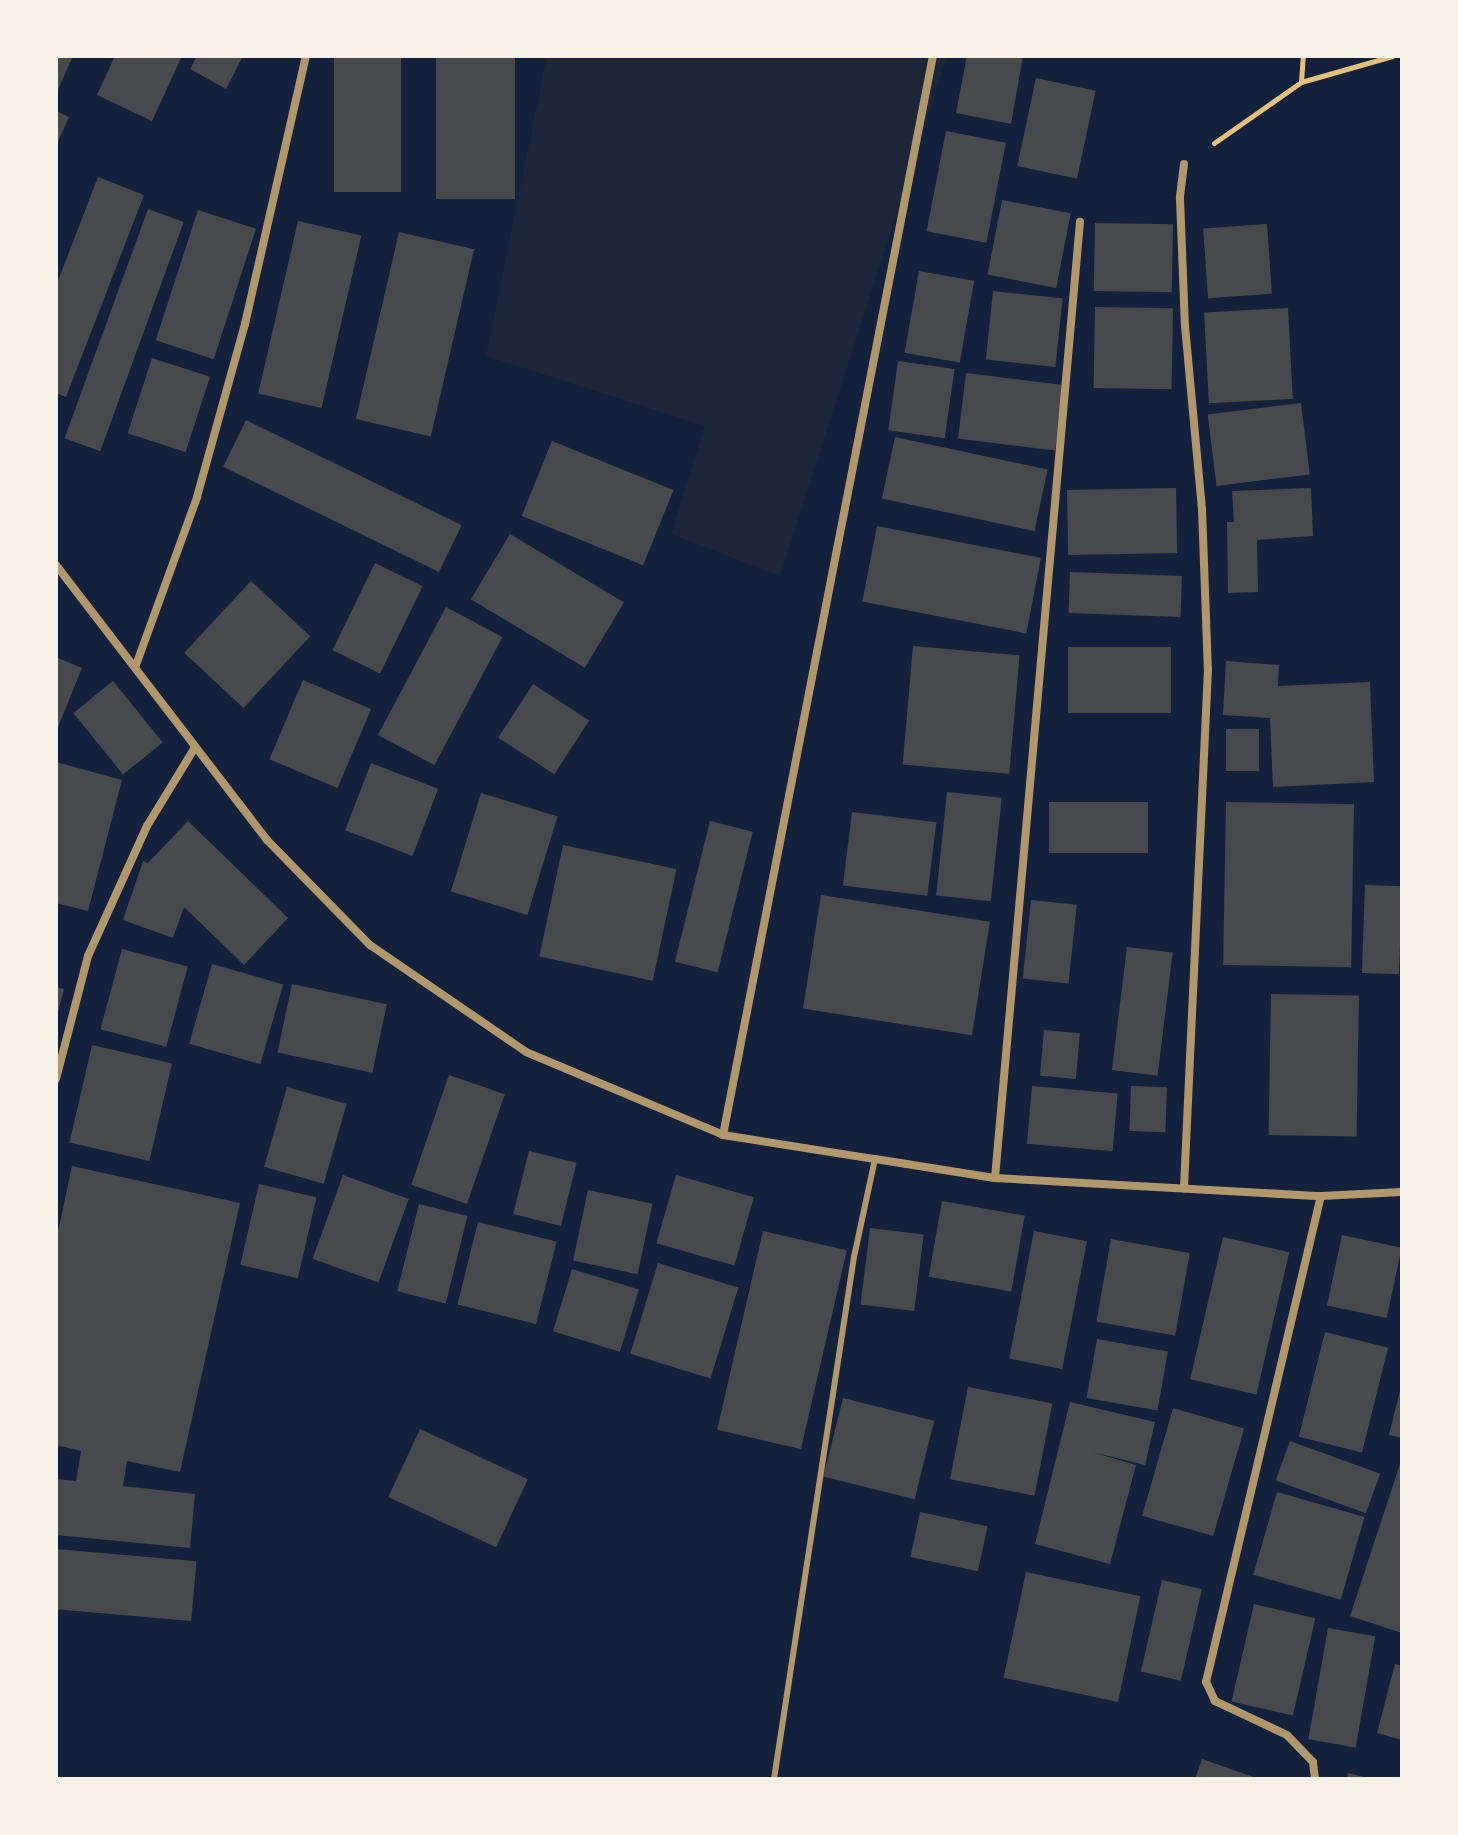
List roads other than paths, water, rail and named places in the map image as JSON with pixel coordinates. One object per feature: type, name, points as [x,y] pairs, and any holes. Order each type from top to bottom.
[{"type":"street","points":[[136,665],[209,454],[245,324],[306,56]]},
{"type":"street","points":[[723,1135],[933,56]]},
{"type":"street","points":[[1184,164],[1180,198],[1185,326],[1202,509],[1208,669],[1184,1188]]},
{"type":"street","points":[[995,1178],[1080,222]]},
{"type":"street","points":[[56,565],[136,665],[194,749],[267,840],[370,945],[526,1052],[723,1135],[995,1178],[1321,1196],[1402,1192]]},
{"type":"street","points":[[56,1079],[94,942],[147,826],[194,749]]},
{"type":"street","points":[[1315,1779],[1313,1762],[1287,1735],[1215,1701],[1206,1682],[1321,1196]]},
{"type":"lane","points":[[774,1779],[854,1257],[875,1159]]}]
